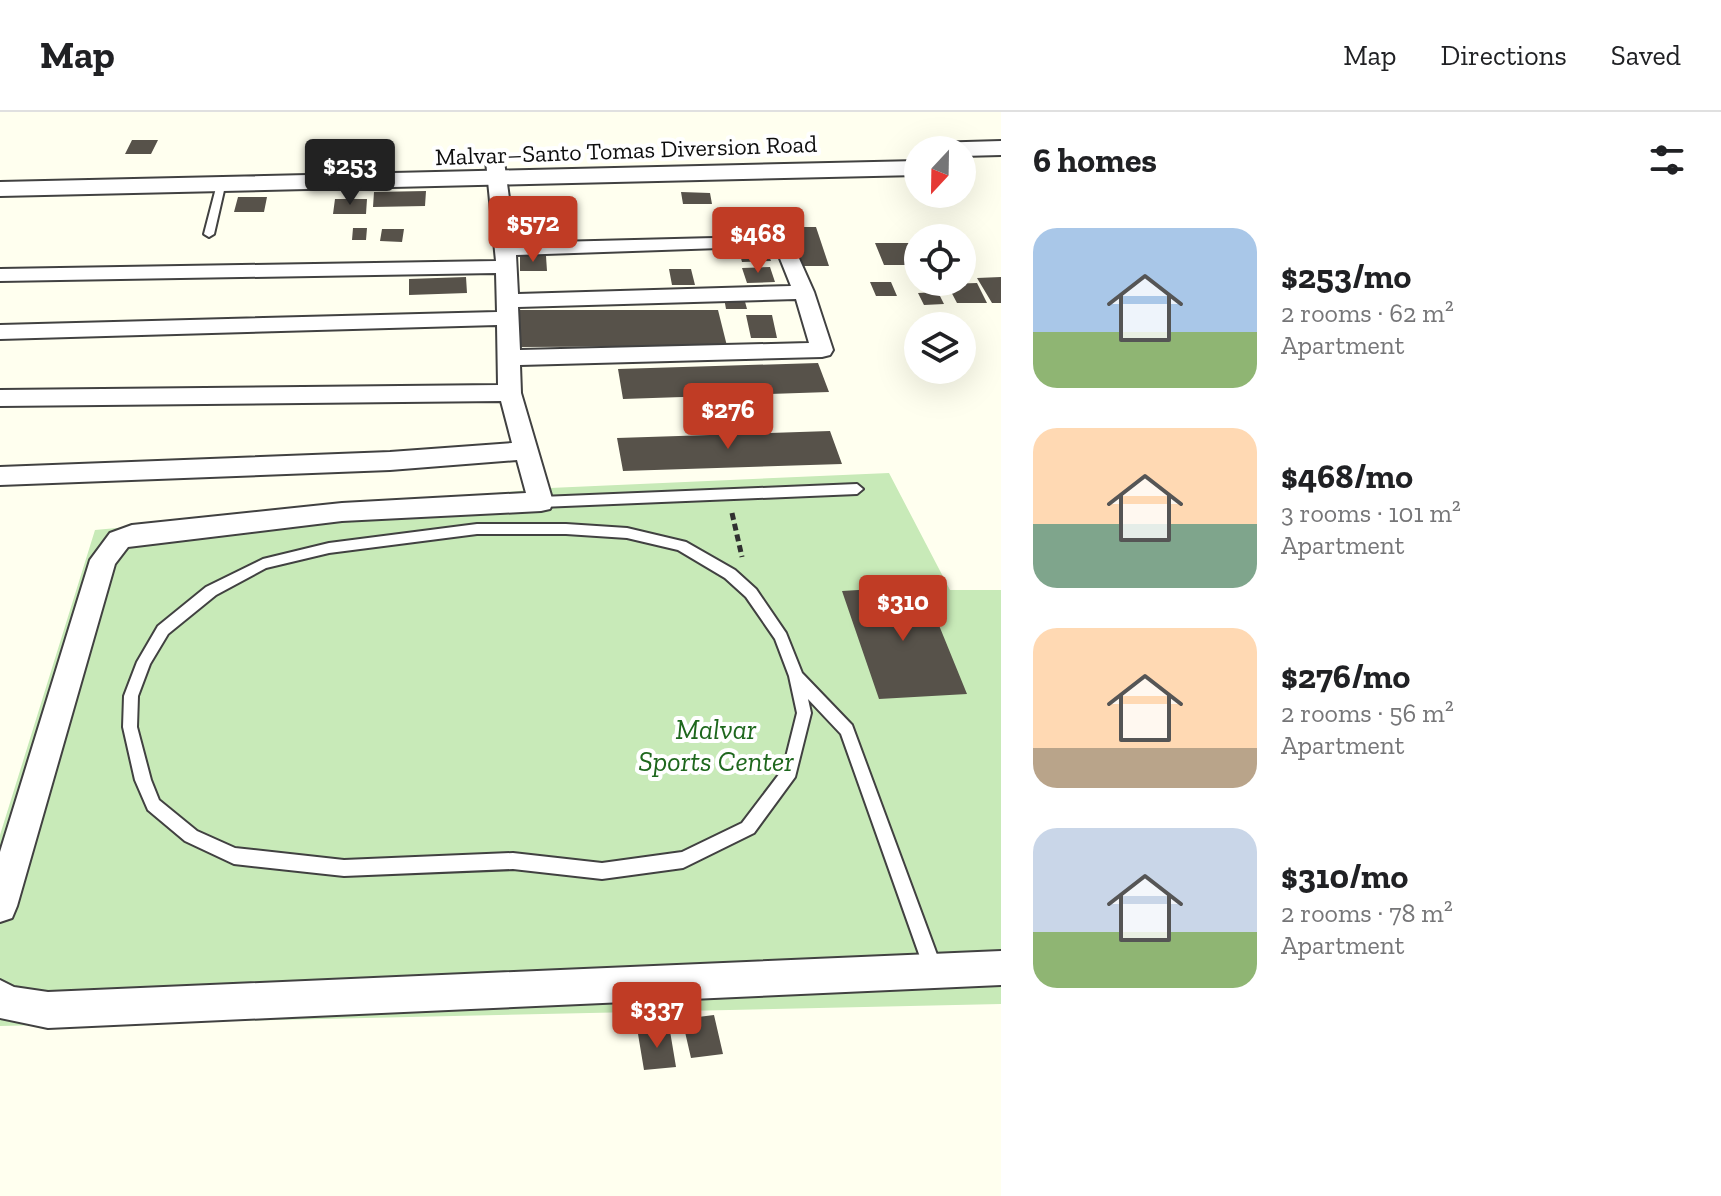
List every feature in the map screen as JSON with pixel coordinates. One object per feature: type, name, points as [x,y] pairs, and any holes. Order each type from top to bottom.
[{"type":"street","points":[[976,149],[1001,148]]},
{"type":"street","name":"Malvar–Santo Tomas Diversion Road","points":[[0,189],[220,186],[904,151]]},
{"type":"street","name":"Malvar–Santo Tomas Diversion Road","points":[[0,170],[229,163],[496,171],[904,168]]},
{"type":"street","points":[[976,167],[1001,166]]},
{"type":"street","points":[[0,906],[103,560],[119,540],[132,535],[342,512],[541,502],[510,393],[506,258],[496,171]]},
{"type":"street","points":[[0,275],[506,258],[782,240],[804,292],[822,350],[508,358]]},
{"type":"street","points":[[0,332],[509,310],[804,292]]},
{"type":"street","points":[[0,398],[510,393]]},
{"type":"street","points":[[0,476],[390,461],[525,451]]},
{"type":"street","points":[[0,997],[5,1003],[48,1010],[1001,968]]},
{"type":"lane","points":[[209,234],[220,186]]},
{"type":"lane","points":[[541,502],[857,489]]},
{"type":"lane","points":[[477,529],[566,529],[627,533],[681,546],[730,574],[751,593],[781,637],[796,676],[804,713],[790,772],[748,828],[683,860],[602,871],[513,861],[344,868],[260,860],[234,856],[191,836],[153,805],[143,780],[130,727],[131,696],[144,662],[163,630],[211,591],[263,564],[329,548],[477,529]]},
{"type":"lane","points":[[796,676],[847,730],[934,971]]},
{"type":"path","points":[[727,494],[751,593]]},
{"type":"green space","name":"Malvar Sports Center","points":[[889,473],[950,590],[1001,590],[1001,1004],[0,1026],[0,835],[95,530],[550,488]]},
{"type":"building","points":[[132,140],[158,140],[151,154],[125,154]]},
{"type":"building","points":[[426,191],[425,206],[373,207],[374,192]]},
{"type":"building","points":[[681,192],[710,193],[712,204],[683,204]]},
{"type":"building","points":[[238,197],[267,197],[264,212],[234,212]]},
{"type":"building","points":[[335,199],[367,199],[366,214],[333,214]]},
{"type":"building","points":[[788,227],[816,227],[829,266],[800,266]]},
{"type":"building","points":[[353,228],[367,228],[366,240],[352,240]]},
{"type":"building","points":[[382,229],[404,229],[402,242],[380,241]]},
{"type":"building","points":[[875,243],[904,243],[904,265],[884,265]]},
{"type":"building","points":[[767,250],[771,261],[742,262],[739,251]]},
{"type":"building","points":[[520,256],[546,256],[547,271],[520,271]]},
{"type":"building","points":[[770,267],[775,282],[747,283],[742,268]]},
{"type":"building","points":[[669,269],[691,269],[695,285],[672,285]]},
{"type":"building","points":[[466,277],[467,293],[409,295],[409,279]]},
{"type":"building","points":[[1001,277],[1001,303],[992,303],[977,278]]},
{"type":"building","points":[[870,282],[891,282],[897,296],[876,296]]},
{"type":"building","points":[[976,283],[987,303],[957,303],[953,296],[976,296]]},
{"type":"building","points":[[920,296],[940,296],[944,304],[924,305]]},
{"type":"building","points":[[724,298],[744,298],[747,309],[726,309]]},
{"type":"building","points":[[518,310],[718,310],[727,346],[519,347]]},
{"type":"building","points":[[746,315],[772,315],[777,338],[751,338]]},
{"type":"building","points":[[818,363],[829,392],[623,399],[618,369]]},
{"type":"building","points":[[830,431],[842,464],[623,471],[617,438]]},
{"type":"building","points":[[923,586],[967,694],[879,699],[842,591]]},
{"type":"building","points":[[714,1015],[723,1054],[691,1058],[682,1019]]},
{"type":"building","points":[[670,1031],[676,1067],[644,1070],[638,1034]]}]
